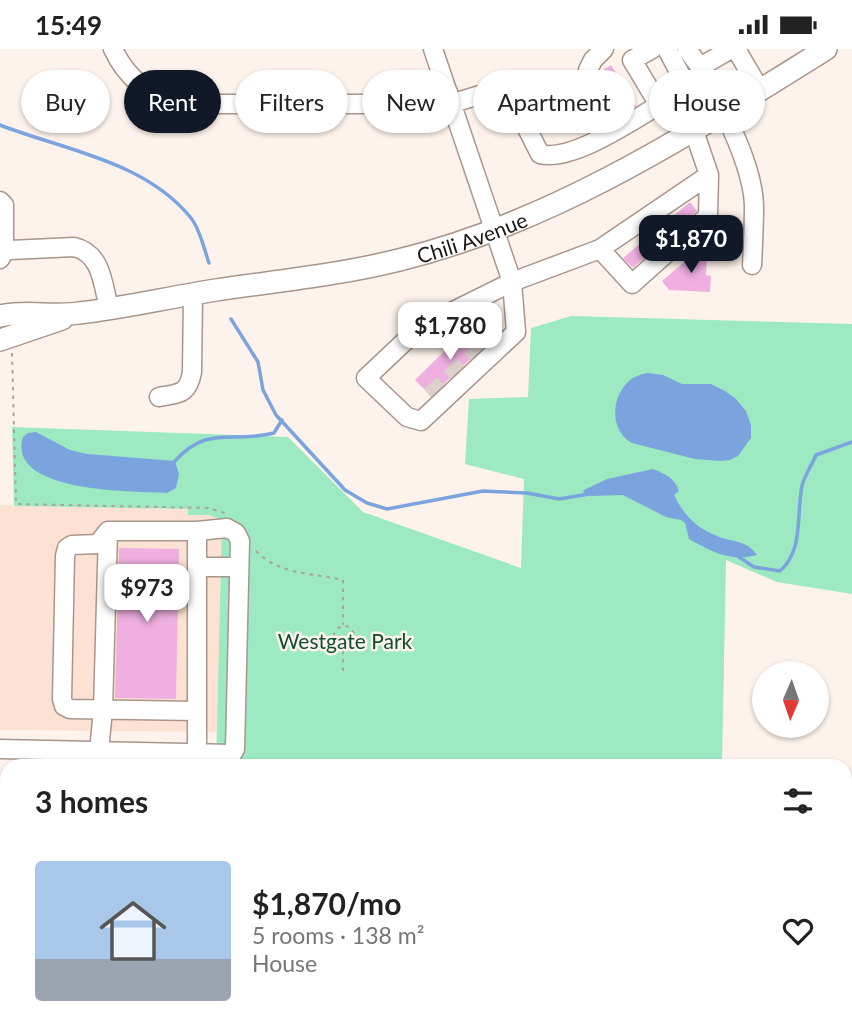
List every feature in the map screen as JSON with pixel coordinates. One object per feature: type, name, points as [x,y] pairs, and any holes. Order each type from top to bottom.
[{"type":"main road","name":"Chili Avenue","points":[[765,87],[826,49]]},
{"type":"main road","name":"Chili Avenue","points":[[0,316],[77,314],[399,260],[494,230],[584,192],[689,133]]},
{"type":"main road","name":"Chili Avenue","points":[[6,347],[77,314]]},
{"type":"street","points":[[113,49],[120,65],[139,85],[158,97],[180,104],[362,104]]},
{"type":"street","points":[[433,49],[439,70]]},
{"type":"street","points":[[588,70],[604,49]]},
{"type":"street","points":[[649,82],[632,60],[652,49]]},
{"type":"street","points":[[667,49],[678,70]]},
{"type":"street","points":[[687,49],[700,67],[733,49],[747,70]]},
{"type":"street","points":[[459,130],[512,282],[516,333],[421,421],[407,417],[366,378],[419,328],[512,282],[600,249],[709,175]]},
{"type":"street","points":[[529,133],[540,154],[550,156],[564,155],[610,133]]},
{"type":"street","points":[[600,249],[632,283],[708,216],[709,175],[691,133]]},
{"type":"street","points":[[734,133],[754,204],[752,265]]},
{"type":"street","points":[[0,201],[4,205],[2,255],[81,248],[90,254],[98,266],[109,309]]},
{"type":"street","points":[[159,397],[182,393],[190,384],[193,294]]},
{"type":"street","points":[[484,347],[515,317]]},
{"type":"street","points":[[428,324],[425,336],[383,376],[384,384],[413,411],[430,396]]},
{"type":"street","points":[[196,711],[70,709],[64,706],[62,699],[67,548],[72,545],[97,544],[108,531],[227,528],[236,533],[240,541],[235,749],[232,754],[203,759]]},
{"type":"street","points":[[197,530],[197,759]]},
{"type":"street","points":[[99,751],[103,710],[108,531]]},
{"type":"street","points":[[197,566],[239,567]]},
{"type":"street","points":[[0,749],[99,751],[186,759]]},
{"type":"path","points":[[6,347],[16,504],[208,508],[221,510],[231,517]]},
{"type":"path","points":[[252,548],[265,561],[306,575],[343,580],[344,625]]},
{"type":"path","points":[[344,587],[351,587]]},
{"type":"path","points":[[344,625],[350,627],[355,636],[352,642],[343,646],[335,641],[333,634],[337,628],[344,625]]},
{"type":"path","points":[[343,646],[343,671]]},
{"type":"shaded area","points":[[0,505],[188,509],[188,515],[208,515],[222,519],[217,732],[0,730]]},
{"type":"green space","name":"Westgate Park","points":[[571,316],[852,324],[852,594],[777,582],[726,560],[722,759],[216,759],[222,519],[208,515],[188,515],[188,509],[14,506],[12,427],[288,437],[363,512],[521,568],[524,479],[465,464],[469,399],[528,397],[531,328]]},
{"type":"water","points":[[647,373],[663,375],[682,384],[711,384],[736,399],[746,411],[751,425],[751,438],[738,456],[721,461],[695,459],[632,443],[625,438],[615,415],[618,398],[629,381]]},
{"type":"water","points":[[36,432],[70,450],[87,454],[175,461],[179,474],[176,488],[167,493],[129,491],[77,486],[53,479],[34,470],[23,456],[23,437]]},
{"type":"water","points":[[653,469],[675,483],[679,491],[674,495],[696,524],[717,536],[748,546],[757,555],[722,555],[689,539],[685,523],[681,520],[666,517],[623,495],[591,496],[583,492],[607,479]]},
{"type":"building","points":[[690,202],[697,211],[633,268],[623,258]]},
{"type":"building","points":[[703,246],[707,252],[706,275],[711,276],[710,292],[669,290],[662,281]]},
{"type":"building","points":[[467,329],[484,346],[431,396],[415,380]]},
{"type":"building","points":[[119,548],[179,549],[176,699],[115,698]]},
{"type":"waterway","points":[[0,125],[102,159],[151,183],[191,218],[209,263]]},
{"type":"waterway","points":[[231,319],[258,362],[263,390],[276,415],[345,490],[367,503],[387,509],[483,491],[527,493],[559,499],[589,494]]},
{"type":"waterway","points":[[175,461],[198,443],[210,439],[274,433],[282,420]]},
{"type":"waterway","points":[[736,555],[754,567],[780,571],[793,553],[802,486],[816,455],[852,442]]},
{"type":"tunnel","points":[[430,396],[484,347]]}]
